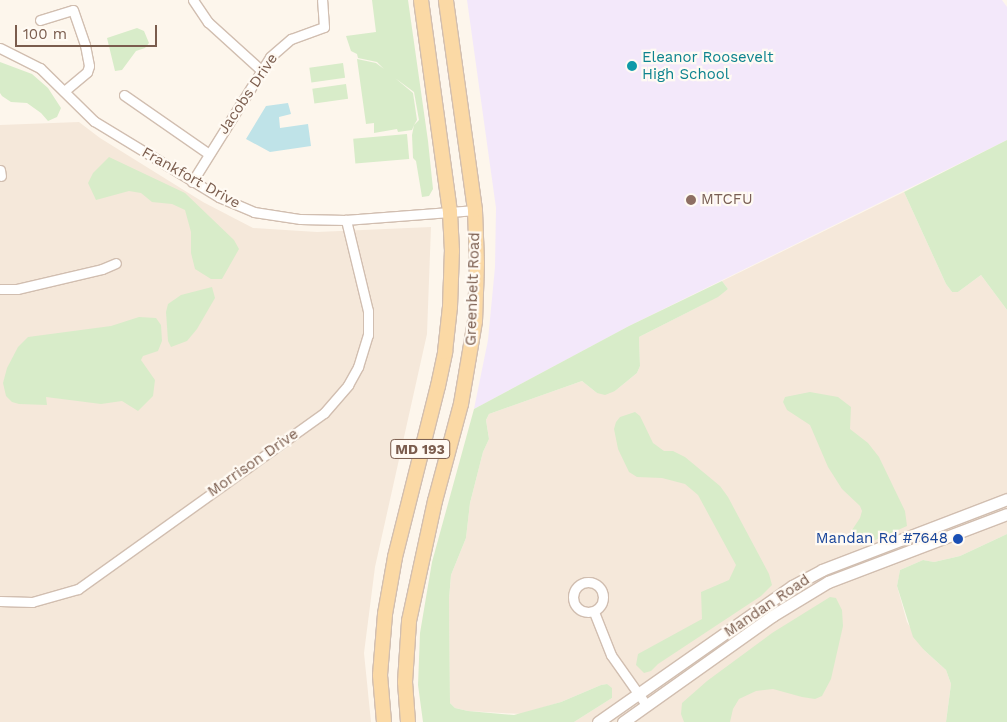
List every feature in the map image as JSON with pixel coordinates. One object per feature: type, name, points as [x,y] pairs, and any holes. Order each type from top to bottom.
[{"type":"main road","name":"Greenbelt Road","points":[[384,722],[380,675],[382,630],[397,548],[445,352],[451,278],[450,212],[421,0]]},
{"type":"main road","name":"Greenbelt Road","points":[[408,722],[405,682],[409,621],[420,562],[470,361],[475,321],[477,273],[475,210],[446,0]]},
{"type":"street","points":[[193,0],[208,22],[261,70]]},
{"type":"street","name":"Jacobs Drive","points":[[192,182],[261,70],[284,43],[324,27],[322,0]]},
{"type":"street","points":[[40,20],[73,10],[85,45],[89,66],[87,72],[64,91]]},
{"type":"street","name":"Frankfort Drive","points":[[0,48],[40,68],[94,122],[192,182],[233,204],[270,216],[300,219],[346,220],[475,210]]},
{"type":"street","points":[[124,95],[209,154]]},
{"type":"street","points":[[0,170],[1,176]]},
{"type":"street","name":"Morrison Drive","points":[[0,601],[32,602],[78,589],[324,413],[348,385],[358,367],[368,335],[368,311],[346,220]]},
{"type":"street","points":[[0,289],[17,289],[75,276],[116,264]]},
{"type":"street","name":"Mandan Road","points":[[598,722],[792,586],[822,570],[1007,499]]},
{"type":"street","name":"Mandan Road","points":[[623,722],[772,616],[828,582],[1007,514]]},
{"type":"street","points":[[594,612],[611,655],[647,706]]},
{"type":"shaded area","name":"MTCFU","points":[[467,0],[1002,0],[1007,7],[1007,140],[629,326],[474,409],[488,340],[495,267],[496,208]]},
{"type":"shaded area","points":[[79,122],[100,138],[203,202],[253,228],[317,232],[431,227],[427,334],[375,567],[364,653],[371,722],[0,722],[0,125]]},
{"type":"shaded area","points":[[904,192],[946,284],[952,292],[958,292],[981,275],[1007,310],[1007,534],[960,556],[934,562],[923,560],[900,570],[897,586],[907,622],[924,650],[946,670],[951,684],[946,722],[574,722],[612,698],[607,684],[561,702],[521,714],[468,711],[455,708],[450,703],[449,599],[451,575],[466,538],[470,503],[483,452],[489,439],[486,420],[489,414],[582,381],[597,393],[615,391],[637,373],[640,366],[639,337],[702,305],[728,289],[722,281]]},
{"type":"green space","points":[[372,0],[408,0],[428,141],[433,189],[429,196],[422,197],[416,161],[413,158],[412,135],[414,125],[412,130],[398,132],[397,129],[374,133],[374,123],[366,124],[357,59],[376,63],[384,69],[377,62],[358,58],[357,54],[351,51],[346,36],[376,32]],"holes":[[[395,78],[414,92],[419,120],[414,125],[417,120],[413,93]]]},
{"type":"green space","points":[[137,28],[144,31],[149,43],[145,48],[136,51],[122,70],[115,71],[107,38]]},
{"type":"green space","points":[[0,62],[32,74],[48,88],[61,108],[57,117],[48,121],[41,113],[27,103],[11,102],[2,96],[0,93]]},
{"type":"green space","points":[[343,63],[345,78],[311,83],[309,68]]},
{"type":"green space","points":[[346,84],[348,99],[314,104],[312,89]]},
{"type":"green space","points":[[407,134],[409,159],[355,164],[353,139]]},
{"type":"green space","points":[[1007,140],[1007,310],[981,275],[958,292],[952,292],[946,284],[904,192]]},
{"type":"green space","points":[[109,157],[185,193],[234,240],[239,249],[222,279],[211,279],[195,269],[191,253],[191,232],[185,210],[172,204],[152,202],[141,193],[129,191],[96,200],[88,183],[93,173]]},
{"type":"green space","points":[[722,281],[728,289],[718,297],[639,337],[640,366],[637,373],[615,391],[605,395],[597,393],[582,381],[489,414],[486,420],[489,439],[483,452],[470,503],[466,538],[451,575],[449,599],[450,703],[455,708],[468,711],[514,715],[561,702],[607,684],[612,688],[612,698],[574,722],[423,722],[418,685],[420,633],[432,562],[474,409],[629,326]]},
{"type":"green space","points":[[212,287],[215,298],[197,329],[187,341],[171,347],[168,341],[166,312],[168,304],[181,295]]},
{"type":"green space","points":[[139,317],[156,318],[161,325],[162,341],[158,351],[143,356],[141,360],[155,380],[153,396],[138,411],[122,401],[101,404],[46,397],[47,405],[19,404],[12,402],[6,396],[3,383],[7,368],[18,347],[28,337],[111,326]]},
{"type":"green space","points":[[810,392],[838,397],[851,407],[850,429],[868,443],[879,457],[905,511],[907,526],[873,541],[858,545],[853,543],[852,530],[860,518],[862,511],[860,506],[842,489],[828,467],[810,425],[787,410],[783,402],[785,397]]},
{"type":"green space","points":[[635,412],[640,416],[653,443],[664,451],[673,451],[685,457],[720,486],[728,497],[769,574],[772,585],[761,596],[658,664],[651,671],[644,673],[636,665],[638,654],[702,619],[701,592],[729,580],[736,565],[698,495],[685,484],[662,478],[637,477],[629,472],[618,449],[614,429],[620,417]]},
{"type":"green space","points":[[1007,534],[1007,722],[946,722],[951,684],[946,670],[913,637],[897,586],[900,570],[923,560],[934,562],[960,556]]},
{"type":"green space","points":[[830,597],[836,598],[842,610],[843,626],[831,679],[822,696],[815,699],[773,689],[756,691],[739,699],[733,709],[730,722],[684,722],[681,714],[682,703],[707,681],[772,633]]},
{"type":"water","points":[[288,103],[291,114],[279,117],[280,128],[308,124],[311,146],[270,152],[246,139],[266,106]]},
{"type":"place","name":"Eleanor Roosevelt High School","points":[[632,66]]},
{"type":"place","name":"MTCFU","points":[[691,200]]},
{"type":"place","name":"Mandan Rd #7648","points":[[958,539]]}]
